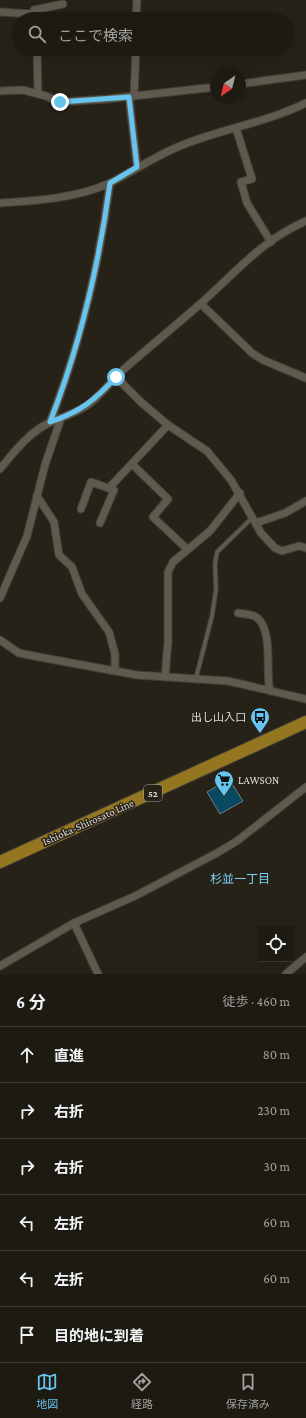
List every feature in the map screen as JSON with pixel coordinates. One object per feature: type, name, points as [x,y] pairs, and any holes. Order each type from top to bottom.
[{"type":"main road","name":"Ishioka-Shirosato Line","points":[[0,862],[306,722]]},
{"type":"street","points":[[136,12],[137,0]]},
{"type":"street","points":[[34,12],[34,10],[63,4]]},
{"type":"street","points":[[0,12],[12,13]]},
{"type":"street","points":[[37,56],[38,94]]},
{"type":"street","points":[[135,56],[132,97],[137,167]]},
{"type":"street","points":[[246,83],[306,75]]},
{"type":"street","points":[[0,91],[23,90],[60,102],[132,97],[210,88]]},
{"type":"street","points":[[0,203],[62,196],[90,190],[110,183],[137,167],[180,146],[270,118],[306,103]]},
{"type":"street","points":[[236,128],[252,179],[242,182],[247,203],[271,242]]},
{"type":"street","points":[[50,422],[68,373],[90,293],[100,253],[110,183]]},
{"type":"street","points":[[0,469],[26,439],[50,422],[89,404],[116,377],[201,304],[244,261],[271,242],[306,221]]},
{"type":"street","points":[[201,304],[252,353],[263,360],[306,378]]},
{"type":"street","points":[[116,377],[168,425],[184,437],[202,446],[231,480],[240,493],[261,533],[275,548],[282,551],[299,546],[306,548]]},
{"type":"street","points":[[0,598],[27,536],[45,465],[61,418]]},
{"type":"street","points":[[109,488],[168,425]]},
{"type":"street","points":[[132,464],[168,499],[153,517],[187,549]]},
{"type":"street","points":[[81,509],[91,482],[114,490],[100,522]]},
{"type":"street","points":[[165,677],[168,642],[168,572],[173,562],[210,531],[240,493]]},
{"type":"street","points":[[37,496],[54,522],[59,555],[72,567],[82,594],[109,632],[115,654],[114,671]]},
{"type":"street","points":[[254,520],[285,513],[306,501]]},
{"type":"street","points":[[238,613],[255,616],[262,622],[269,654],[270,691]]},
{"type":"street","points":[[0,640],[19,653],[137,675],[228,680],[306,699]]},
{"type":"street","points":[[0,966],[74,923],[135,896],[217,853],[237,841],[306,787]]},
{"type":"street","points":[[74,923],[98,974]]},
{"type":"street","points":[[286,974],[306,958]]},
{"type":"lane","points":[[196,678],[214,602],[216,589],[214,564],[217,552],[254,520]]},
{"type":"building","points":[[229,779],[243,801],[220,814],[207,792]]},
{"type":"place","name":"出し山入口","points":[[260,734]]},
{"type":"place","name":"LAWSON","points":[[224,797]]},
{"type":"district","name":"杉並一丁目","points":[[240,879]]},
{"type":"route","points":[[60,102],[129,97],[137,167],[110,183],[100,253],[90,293],[66,382],[50,422],[76,412],[89,404],[116,377]]}]
